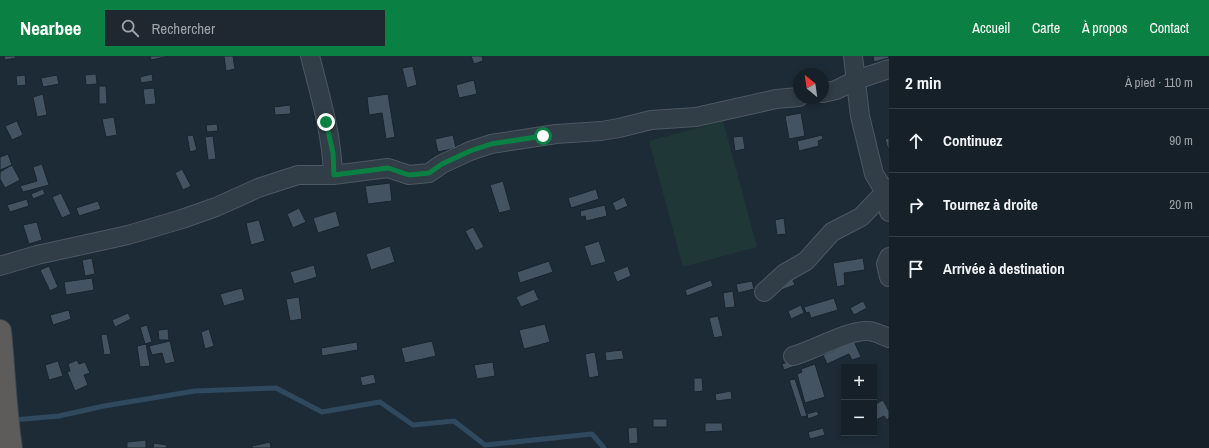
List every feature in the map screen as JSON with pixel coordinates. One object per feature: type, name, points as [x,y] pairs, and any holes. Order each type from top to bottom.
[{"type":"highway","points":[[0,330],[7,420],[11,448]]},
{"type":"street","points":[[310,56],[333,153],[334,175]]},
{"type":"street","points":[[853,56],[860,116],[874,174],[887,190],[889,212]]},
{"type":"street","points":[[829,92],[856,80],[889,69]]},
{"type":"street","points":[[0,266],[37,255],[128,235],[182,219],[216,207],[258,188],[298,175],[334,175],[388,168],[409,175],[429,173],[442,164],[470,151],[491,144],[556,134],[601,131],[651,120],[696,117],[776,99],[793,98]]},
{"type":"street","points":[[764,292],[786,273],[806,261],[832,232],[861,217],[887,190]]},
{"type":"street","points":[[889,257],[886,264],[889,277]]},
{"type":"street","points":[[794,356],[851,333],[869,331],[889,338]]},
{"type":"green space","points":[[723,121],[757,247],[683,267],[649,141]]},
{"type":"building","points":[[4,56],[15,56],[16,58],[5,60]]},
{"type":"building","points":[[150,56],[170,56],[151,60]]},
{"type":"building","points":[[224,56],[233,56],[235,69],[226,71]]},
{"type":"building","points":[[471,56],[482,56],[483,61],[474,64]]},
{"type":"building","points":[[873,56],[889,56],[889,58],[874,62]]},
{"type":"building","points":[[413,66],[417,85],[407,88],[402,68]]},
{"type":"building","points":[[96,74],[97,84],[86,85],[85,75]]},
{"type":"building","points":[[152,74],[153,81],[141,83],[140,77]]},
{"type":"building","points":[[25,75],[26,85],[17,86],[16,76]]},
{"type":"building","points":[[57,75],[59,84],[43,87],[41,78]]},
{"type":"building","points":[[474,80],[477,94],[459,98],[456,85]]},
{"type":"building","points":[[99,86],[106,86],[107,104],[99,104]]},
{"type":"building","points":[[154,88],[156,104],[145,105],[143,89]]},
{"type":"building","points":[[43,94],[47,115],[37,117],[33,97]]},
{"type":"building","points":[[388,94],[395,137],[386,139],[382,113],[369,115],[367,97]]},
{"type":"building","points":[[290,105],[291,114],[275,115],[274,107]]},
{"type":"building","points":[[801,113],[805,136],[789,139],[785,116]]},
{"type":"building","points":[[114,117],[117,135],[106,137],[102,119]]},
{"type":"building","points":[[17,121],[23,135],[12,140],[5,126]]},
{"type":"building","points":[[217,124],[218,131],[207,132],[206,125]]},
{"type":"building","points":[[193,135],[197,150],[190,152],[187,136]]},
{"type":"building","points":[[453,135],[456,148],[438,152],[435,139]]},
{"type":"building","points":[[822,135],[823,139],[818,141],[819,146],[799,151],[797,141]]},
{"type":"building","points":[[213,136],[216,159],[208,160],[205,137]]},
{"type":"building","points":[[743,136],[745,149],[735,151],[733,137]]},
{"type":"building","points":[[889,138],[889,149],[888,149],[885,139]]},
{"type":"building","points":[[8,154],[12,165],[0,170],[0,157]]},
{"type":"building","points":[[42,164],[49,185],[23,192],[20,186],[37,181],[33,167]]},
{"type":"building","points":[[12,165],[20,180],[5,188],[0,179],[0,172]]},
{"type":"building","points":[[182,169],[191,186],[183,190],[175,173]]},
{"type":"building","points":[[503,181],[511,210],[499,213],[490,185]]},
{"type":"building","points":[[390,183],[392,201],[368,204],[365,186]]},
{"type":"building","points":[[43,189],[45,194],[33,199],[31,194]]},
{"type":"building","points":[[596,189],[599,199],[571,208],[568,198]]},
{"type":"building","points":[[61,193],[71,214],[62,218],[52,197]]},
{"type":"building","points":[[624,197],[628,206],[616,211],[612,203]]},
{"type":"building","points":[[27,199],[29,206],[10,212],[7,205]]},
{"type":"building","points":[[98,201],[101,209],[79,216],[76,208]]},
{"type":"building","points":[[605,205],[607,216],[586,221],[585,216],[581,217],[580,211]]},
{"type":"building","points":[[299,208],[306,222],[293,228],[287,214]]},
{"type":"building","points":[[336,211],[340,226],[318,233],[313,218]]},
{"type":"building","points":[[784,218],[786,234],[777,235],[775,220]]},
{"type":"building","points":[[259,220],[265,241],[251,245],[246,223]]},
{"type":"building","points":[[37,222],[42,240],[29,244],[23,225]]},
{"type":"building","points":[[473,227],[484,247],[476,251],[465,231]]},
{"type":"building","points":[[599,241],[606,262],[591,266],[584,246]]},
{"type":"building","points":[[390,246],[395,262],[371,270],[366,254]]},
{"type":"building","points":[[92,258],[95,274],[85,276],[82,260]]},
{"type":"building","points":[[863,258],[865,270],[844,273],[845,285],[837,287],[833,263]]},
{"type":"building","points":[[549,261],[553,272],[520,283],[517,272]]},
{"type":"building","points":[[314,265],[317,277],[294,284],[290,272]]},
{"type":"building","points":[[49,266],[58,287],[50,291],[40,270]]},
{"type":"building","points":[[628,266],[631,276],[617,282],[613,272]]},
{"type":"building","points":[[92,278],[94,290],[66,295],[64,282]]},
{"type":"building","points":[[792,278],[795,285],[778,291]]},
{"type":"building","points":[[711,280],[713,286],[687,296],[685,290]]},
{"type":"building","points":[[752,281],[754,289],[738,293],[736,284]]},
{"type":"building","points":[[242,288],[245,300],[224,306],[220,294]]},
{"type":"building","points":[[534,289],[539,300],[521,307],[516,297]]},
{"type":"building","points":[[733,291],[735,307],[725,308],[723,293]]},
{"type":"building","points":[[299,297],[302,319],[290,321],[286,299]]},
{"type":"building","points":[[834,298],[838,310],[811,318],[809,312],[806,313],[804,307]]},
{"type":"building","points":[[863,301],[867,308],[854,315],[850,308]]},
{"type":"building","points":[[801,305],[804,313],[791,319],[788,311]]},
{"type":"building","points":[[69,310],[71,319],[53,325],[50,315]]},
{"type":"building","points":[[128,313],[131,319],[115,327],[112,320]]},
{"type":"building","points":[[718,316],[723,336],[714,338],[709,318]]},
{"type":"building","points":[[545,324],[550,342],[524,349],[519,330]]},
{"type":"building","points":[[147,325],[152,342],[145,344],[140,327]]},
{"type":"building","points":[[168,329],[169,340],[159,340],[158,330]]},
{"type":"building","points":[[209,329],[214,346],[205,349],[201,332]]},
{"type":"building","points":[[107,334],[111,354],[104,355],[101,335]]},
{"type":"building","points":[[170,341],[175,362],[165,364],[162,353],[152,355],[149,346]]},
{"type":"building","points":[[432,341],[436,356],[405,363],[401,348]]},
{"type":"building","points":[[854,341],[861,357],[852,360],[849,354],[827,364],[823,355]]},
{"type":"building","points":[[357,342],[358,350],[322,356],[321,348]]},
{"type":"building","points":[[146,344],[150,366],[140,367],[137,346]]},
{"type":"building","points":[[622,350],[624,359],[606,361],[605,352]]},
{"type":"building","points":[[595,352],[599,376],[589,378],[585,354]]},
{"type":"building","points":[[801,357],[803,363],[784,370],[782,364]]},
{"type":"building","points":[[77,360],[79,364],[85,362],[90,373],[84,375],[88,385],[75,391],[67,372],[70,371],[68,364]]},
{"type":"building","points":[[58,361],[63,376],[49,380],[45,365]]},
{"type":"building","points":[[493,362],[495,376],[477,379],[474,365]]},
{"type":"building","points":[[815,364],[825,397],[805,403],[797,374],[802,372],[801,369]]},
{"type":"building","points":[[374,374],[376,383],[362,386],[360,377]]},
{"type":"building","points":[[694,378],[702,378],[703,391],[694,392]]},
{"type":"building","points":[[795,379],[807,416],[801,417],[789,380]]},
{"type":"building","points":[[731,391],[732,399],[716,401],[715,394]]},
{"type":"building","points":[[883,400],[889,411],[889,418],[887,420],[884,416],[877,420],[877,403]]},
{"type":"building","points":[[817,411],[819,415],[808,419],[807,414]]},
{"type":"building","points":[[653,419],[667,419],[667,427],[653,427]]},
{"type":"building","points":[[705,423],[722,423],[723,431],[705,432]]},
{"type":"building","points":[[637,427],[638,443],[629,444],[628,428]]},
{"type":"building","points":[[823,428],[825,435],[810,439],[808,432]]},
{"type":"building","points":[[146,440],[146,448],[127,448],[127,442]]},
{"type":"building","points":[[270,442],[271,448],[252,448],[252,446]]},
{"type":"building","points":[[154,443],[167,445],[166,448],[153,448]]},
{"type":"waterway","points":[[13,420],[59,416],[104,406],[195,391],[276,388],[322,412],[380,402],[413,425],[454,421],[485,445],[592,434],[604,448]]},
{"type":"route","points":[[326,122],[333,153],[334,175],[388,168],[409,175],[429,173],[442,164],[470,151],[491,144],[543,136]]}]
